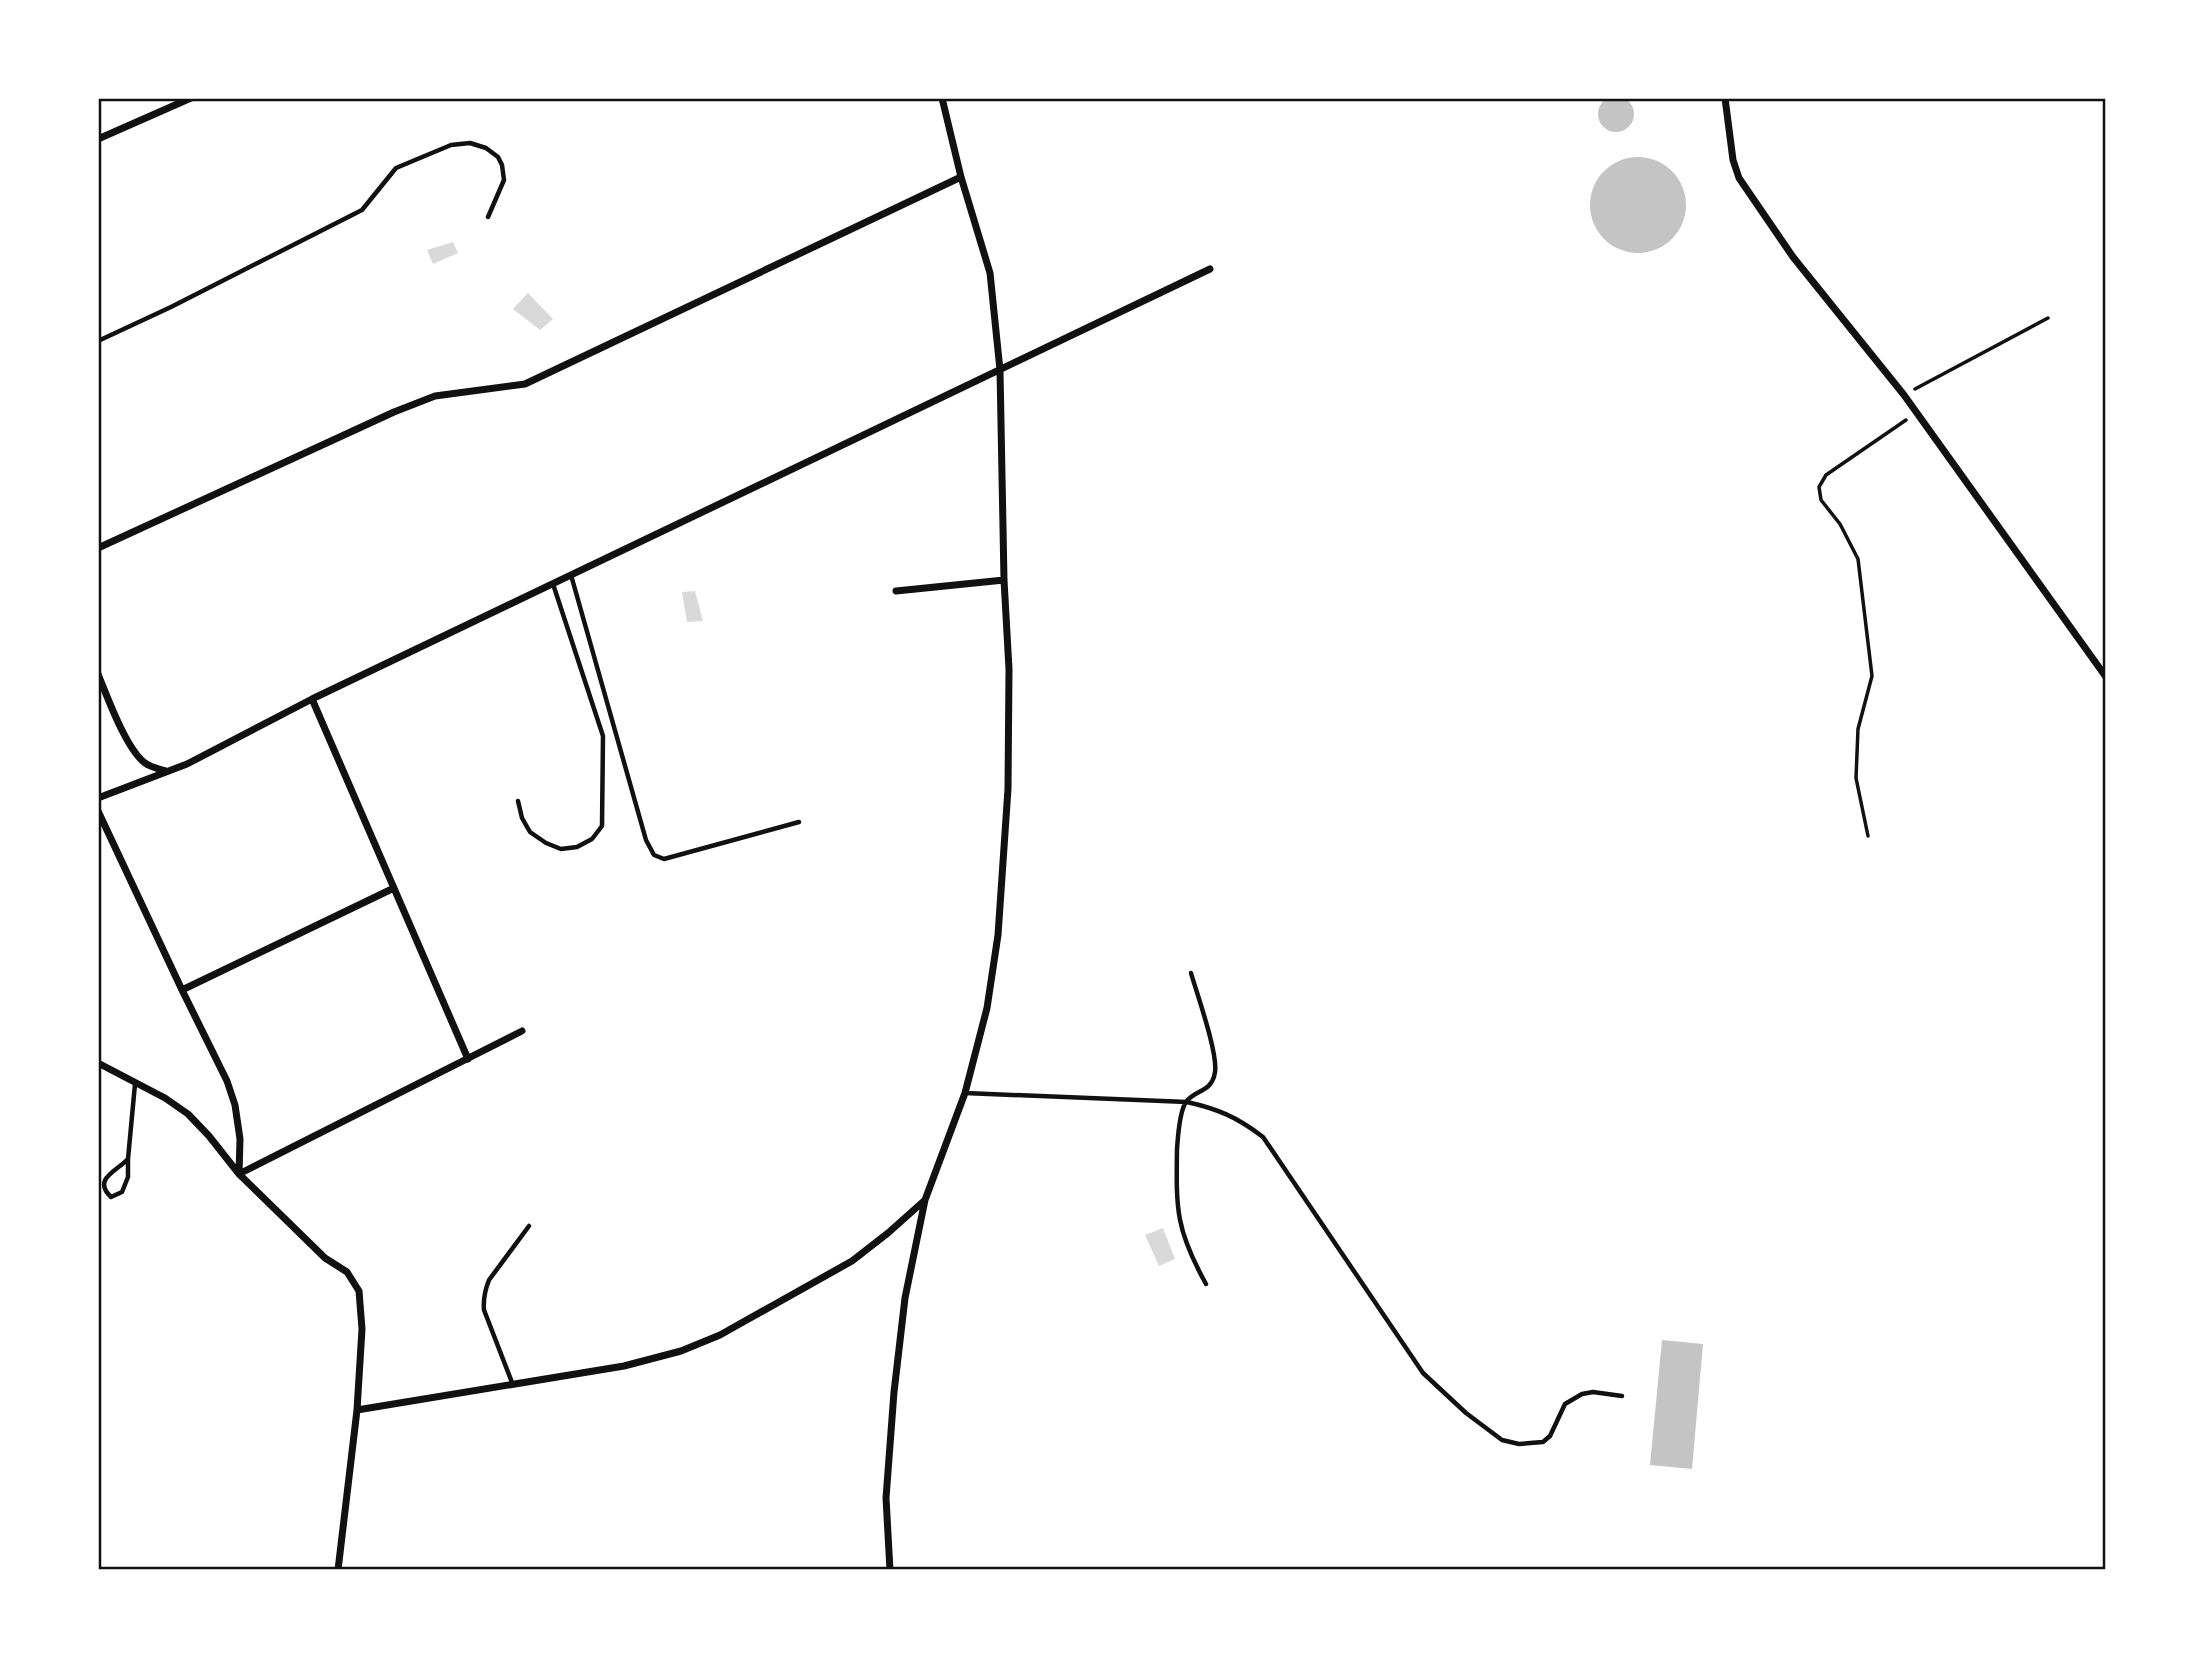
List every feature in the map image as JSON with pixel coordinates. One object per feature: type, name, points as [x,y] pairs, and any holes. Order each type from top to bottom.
[{"type":"street","points":[[98,139],[191,98]]},
{"type":"street","points":[[890,1570],[886,1498],[905,1298],[925,1200],[965,1093],[987,1008],[999,921],[1008,789],[1009,669],[1004,580],[1000,370],[990,272],[961,177],[942,98]]},
{"type":"street","points":[[1725,98],[1732,160],[1739,178],[1793,257],[1904,395],[2106,677]]},
{"type":"street","points":[[98,548],[394,412],[435,396],[525,384],[961,177]]},
{"type":"street","points":[[98,798],[187,764],[312,699],[1210,269]]},
{"type":"street","points":[[896,591],[1004,580]]},
{"type":"street","points":[[98,674],[135,751],[145,764],[166,771]]},
{"type":"street","points":[[312,699],[468,1059]]},
{"type":"street","points":[[98,811],[181,990],[228,1081],[240,1139],[239,1174]]},
{"type":"street","points":[[181,990],[394,888]]},
{"type":"street","points":[[239,1174],[522,1031]]},
{"type":"street","points":[[98,1063],[165,1098],[188,1114],[239,1174],[325,1258],[346,1272],[359,1292],[362,1329],[357,1410],[338,1570]]},
{"type":"street","points":[[357,1410],[624,1366],[681,1351],[720,1335],[852,1261],[925,1200]]},
{"type":"lane","points":[[98,341],[362,210],[396,167],[450,145],[470,143],[486,148],[498,157],[505,180],[488,217]]},
{"type":"lane","points":[[570,575],[646,841],[654,855],[664,859],[799,822]]},
{"type":"lane","points":[[518,801],[522,818],[530,832],[561,849],[577,847],[592,839],[602,826],[603,736],[553,584]]},
{"type":"lane","points":[[1191,972],[1213,1052],[1215,1071],[1210,1085],[1187,1102],[1178,1131],[1175,1188],[1179,1222],[1189,1253],[1206,1283]]},
{"type":"lane","points":[[128,1159],[106,1177],[103,1184],[105,1192],[111,1197],[122,1192],[128,1177],[135,1083]]},
{"type":"lane","points":[[965,1093],[1187,1102],[1216,1108],[1243,1122],[1263,1137],[1423,1373],[1466,1413],[1502,1440],[1519,1444],[1542,1442],[1550,1436],[1565,1405],[1582,1394],[1593,1392],[1622,1396]]},
{"type":"lane","points":[[513,1385],[484,1310],[485,1289],[528,1226]]},
{"type":"path","points":[[1904,395],[2048,318]]},
{"type":"path","points":[[1868,836],[1856,778],[1858,729],[1872,676],[1857,559],[1840,524],[1821,500],[1819,487],[1826,475],[1916,413]]},
{"type":"shaded area","points":[[453,242],[458,253],[433,264],[427,250]]},
{"type":"shaded area","points":[[528,293],[553,319],[540,330],[513,309]]},
{"type":"shaded area","points":[[695,591],[703,621],[687,622],[682,592]]},
{"type":"shaded area","points":[[1163,1228],[1175,1259],[1159,1266],[1145,1235]]},
{"type":"building","points":[[1616,96],[1629,101],[1634,114],[1629,127],[1616,132],[1603,127],[1598,114],[1603,101]]},
{"type":"building","points":[[1638,157],[1656,161],[1672,171],[1682,187],[1686,205],[1682,223],[1672,239],[1656,249],[1638,253],[1620,249],[1604,239],[1594,223],[1590,205],[1594,187],[1604,171],[1620,161]]},
{"type":"building","points":[[1662,1340],[1703,1344],[1692,1469],[1650,1465]]}]
